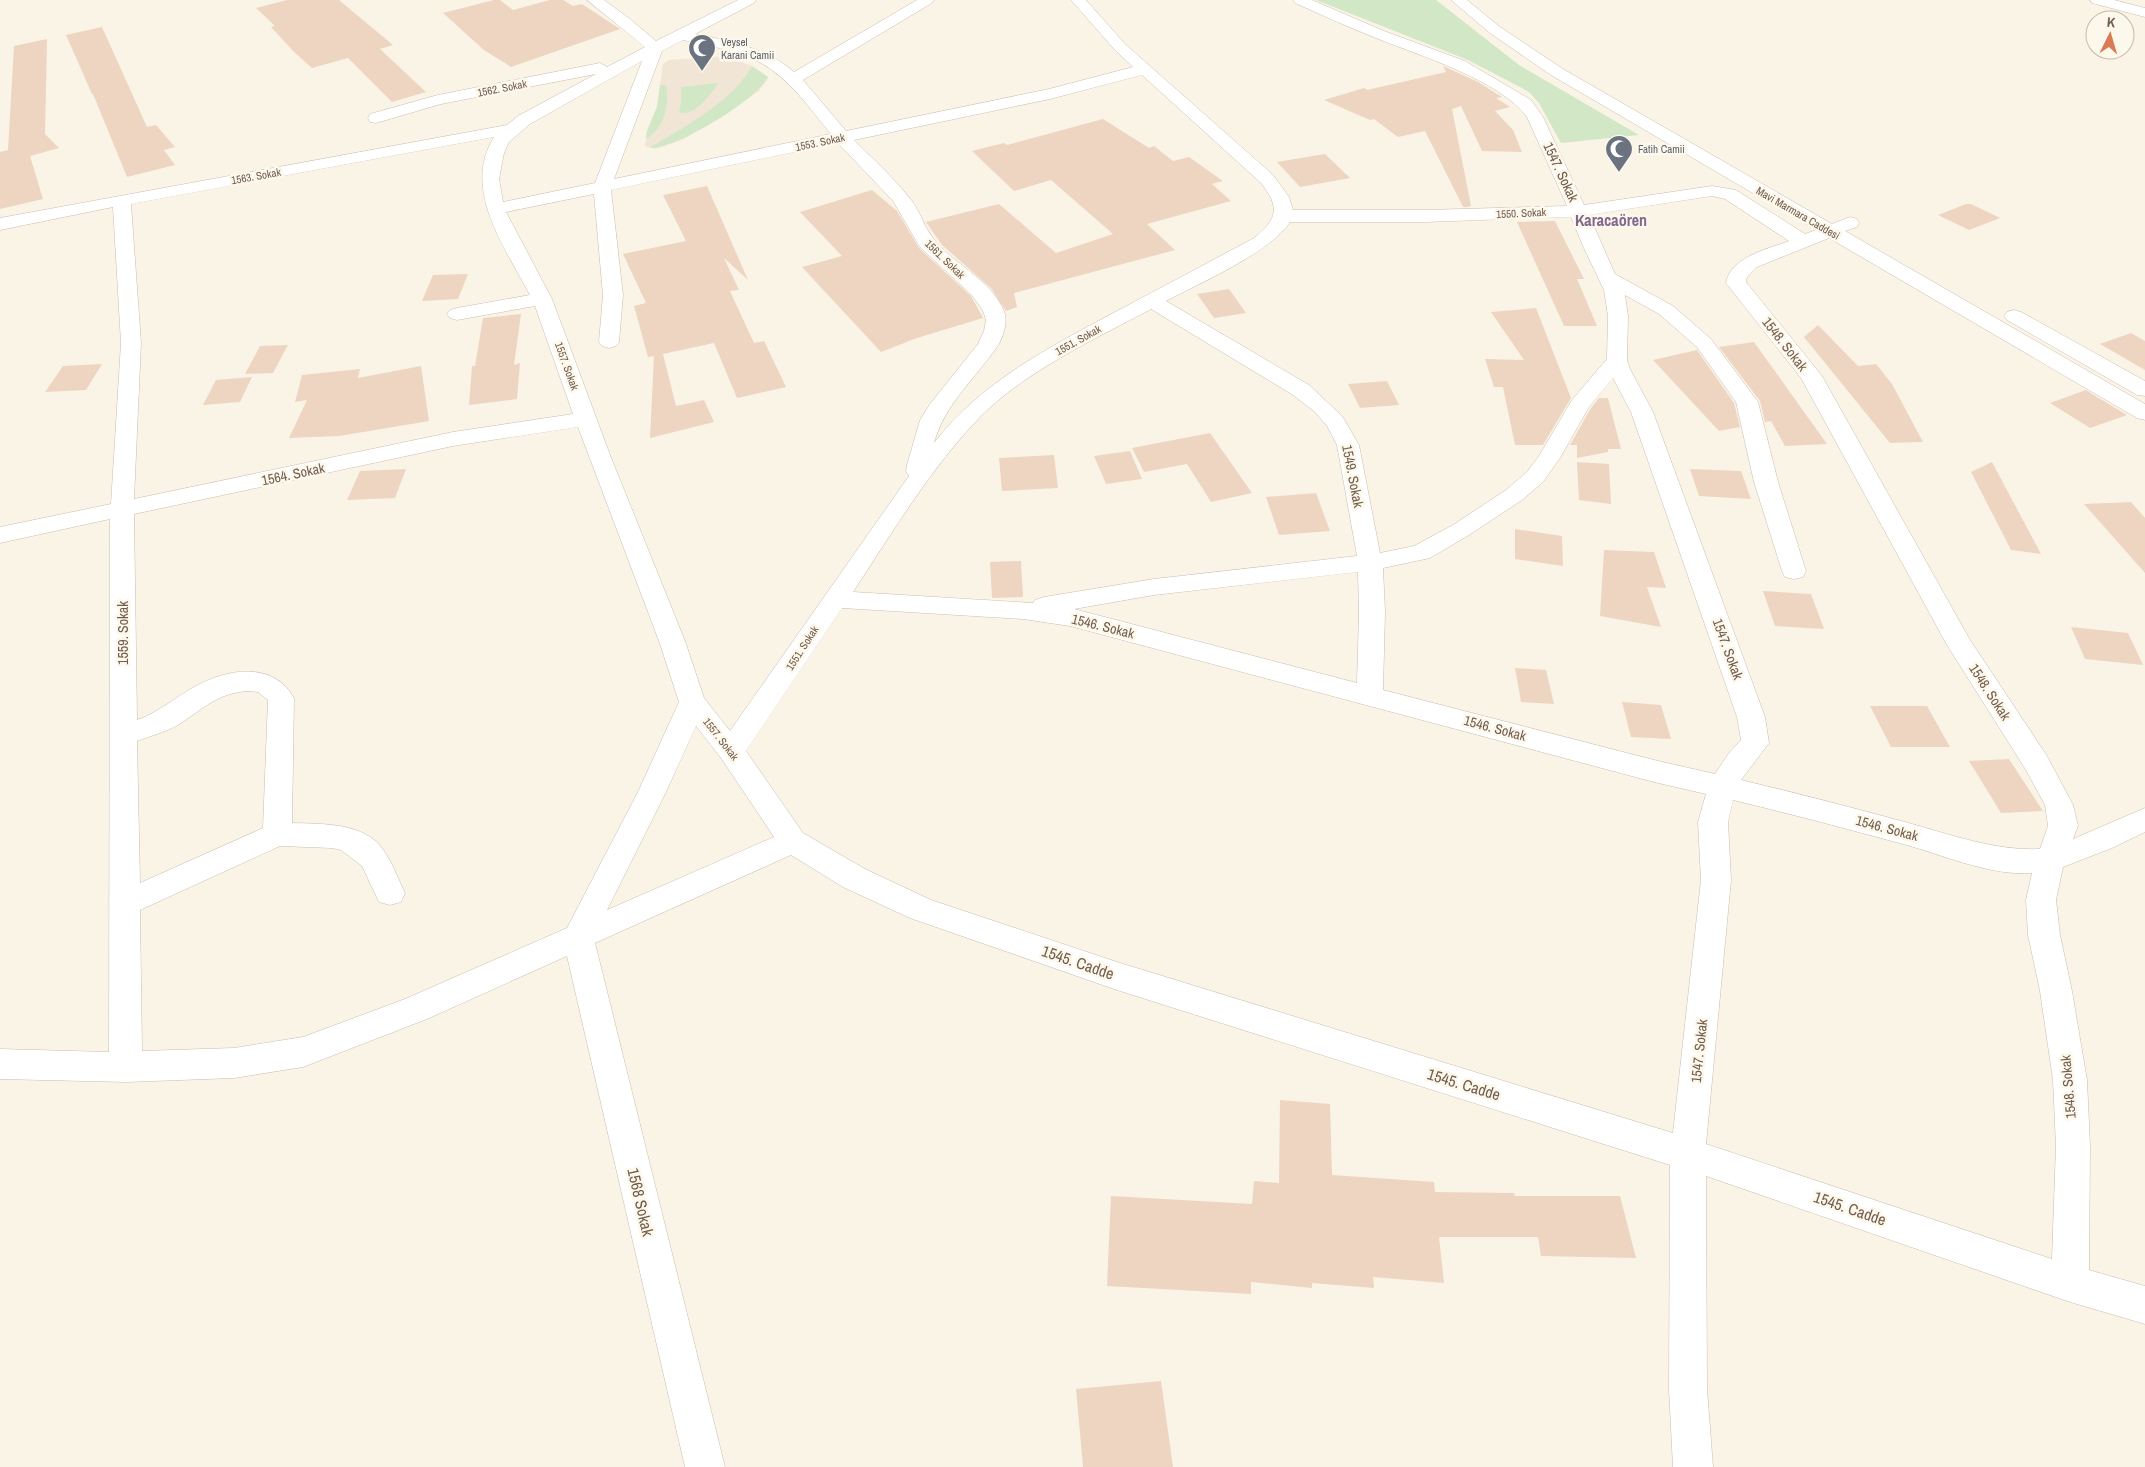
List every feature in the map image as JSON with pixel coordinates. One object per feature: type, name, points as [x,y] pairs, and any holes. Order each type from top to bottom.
[{"type":"street","points":[[594,0],[655,48],[602,187],[613,295],[610,342]]},
{"type":"street","points":[[794,79],[927,0]]},
{"type":"street","points":[[1078,0],[1120,47],[1268,179],[1281,196],[1284,207],[1283,216]]},
{"type":"street","name":"1547. Sokak","points":[[1300,0],[1379,34],[1458,64],[1519,98],[1535,117],[1578,211],[1589,241],[1610,278],[1618,316],[1617,360],[1648,429],[1751,717],[1755,744],[1739,760],[1722,787],[1713,822],[1716,880],[1688,1154],[1688,1389],[1693,1467]]},
{"type":"street","name":"Mavi Marmara Caddesi","points":[[1458,0],[1495,30],[1557,72],[1840,227],[2145,414]]},
{"type":"street","points":[[1484,0],[1579,68],[1840,227],[1945,277]]},
{"type":"street","points":[[2097,0],[2144,12]]},
{"type":"street","name":"1557. Sokak","points":[[741,1],[518,124],[501,140],[495,153],[490,179],[495,209],[542,299],[586,419],[672,641],[692,702],[731,751],[793,841]]},
{"type":"street","name":"1561. Sokak","points":[[682,35],[766,59],[794,79],[843,138],[908,207],[918,231],[928,244],[986,299],[994,310],[996,320],[990,343],[952,389],[931,420],[914,485]]},
{"type":"street","name":"1562. Sokak","points":[[376,118],[438,100],[628,62]]},
{"type":"street","name":"1553. Sokak","points":[[495,209],[1050,94],[1145,69]]},
{"type":"street","points":[[512,86],[518,124]]},
{"type":"street","name":"1563. Sokak","points":[[0,224],[518,124]]},
{"type":"street","name":"1550. Sokak","points":[[1283,216],[1434,216],[1578,211],[1700,192],[1721,192],[1730,194],[1802,241]]},
{"type":"street","name":"1559. Sokak","points":[[122,200],[132,343],[122,509],[126,1067]]},
{"type":"street","name":"1551. Sokak","points":[[731,751],[834,598],[914,485],[945,444],[974,411],[1004,386],[1067,346],[1261,242],[1270,235],[1283,216]]},
{"type":"street","name":"1548. Sokak","points":[[1840,227],[1750,263],[1737,276],[1736,283],[1810,376],[1960,645],[2037,764],[2059,805],[2063,826],[2050,860],[2042,900],[2044,935],[2056,991],[2070,1080],[2073,1146],[2070,1283]]},
{"type":"street","points":[[1610,278],[1666,310],[1704,343],[1747,402],[1766,482],[1794,571]]},
{"type":"street","points":[[457,314],[542,299]]},
{"type":"street","name":"1549. Sokak","points":[[1151,300],[1282,377],[1320,404],[1333,416],[1342,430],[1348,445],[1370,563],[1372,612],[1370,695]]},
{"type":"street","points":[[1997,307],[2145,390]]},
{"type":"street","points":[[1023,610],[1154,586],[1370,563],[1421,552],[1461,530],[1514,496],[1535,477],[1549,458],[1580,405],[1617,360]]},
{"type":"street","name":"1564. Sokak","points":[[0,535],[453,439],[586,419]]},
{"type":"street","name":"1546. Sokak","points":[[834,598],[1023,610],[1070,617],[1654,771],[1814,808],[2017,862],[2050,860],[2102,840],[2145,819]]},
{"type":"street","points":[[123,735],[160,722],[208,691],[219,687],[244,682],[269,684],[277,690],[281,698],[277,834]]},
{"type":"street","points":[[578,937],[646,806],[676,742],[692,702]]},
{"type":"street","points":[[124,904],[277,834],[332,836],[356,844],[373,858],[390,892]]},
{"type":"street","points":[[0,1064],[69,1068],[234,1063],[303,1052],[416,1009],[793,841]]},
{"type":"street","name":"1545. Cadde","points":[[793,841],[854,878],[920,909],[1116,976],[1688,1154],[2070,1283],[2145,1305]]},
{"type":"street","name":"1568 Sokak","points":[[578,937],[705,1467]]},
{"type":"shaded area","points":[[717,57],[739,61],[752,66],[768,77],[759,91],[682,140],[655,149],[645,146],[647,131],[657,107],[663,64],[669,60]]},
{"type":"green space","points":[[1316,0],[1436,0],[1519,65],[1639,135],[1561,143],[1539,103],[1529,92],[1468,60]]},
{"type":"green space","points":[[752,66],[768,77],[761,87],[748,98],[714,122],[695,132],[677,141],[649,148],[706,113],[720,102],[743,79]]},
{"type":"green space","points":[[718,83],[707,99],[696,108],[690,112],[679,112],[681,87]]},
{"type":"green space","points":[[660,85],[666,85],[667,100],[664,116],[657,129],[646,139],[647,131],[657,107]]},
{"type":"building","points":[[287,0],[339,0],[393,45],[380,49],[426,92],[392,102],[348,58],[312,68],[294,52],[271,27],[275,26],[256,8]]},
{"type":"building","points":[[500,0],[513,10],[550,0],[563,0],[573,6],[582,4],[620,29],[511,67],[484,50],[443,13]]},
{"type":"building","points":[[102,27],[147,127],[156,125],[175,147],[164,150],[175,165],[127,177],[93,94],[66,35]]},
{"type":"building","points":[[47,39],[45,134],[59,148],[30,156],[43,199],[0,209],[0,152],[8,150],[14,46]]},
{"type":"building","points":[[1443,66],[1478,82],[1502,97],[1496,98],[1510,107],[1495,111],[1513,130],[1522,152],[1482,151],[1461,106],[1452,109],[1471,206],[1467,207],[1463,207],[1425,131],[1398,137],[1374,119],[1370,120],[1324,100],[1364,88],[1367,90],[1446,72]]},
{"type":"building","points":[[1103,119],[1149,148],[1154,146],[1173,161],[1189,157],[1223,181],[1212,184],[1231,201],[1147,224],[1175,250],[1014,293],[1017,307],[1006,311],[991,288],[942,245],[926,222],[999,204],[1056,253],[1113,234],[1051,180],[1014,191],[972,151],[1004,143],[1007,145]]},
{"type":"building","points":[[1325,154],[1350,178],[1300,187],[1277,162]]},
{"type":"building","points":[[707,186],[748,280],[724,258],[739,290],[730,291],[754,343],[764,341],[786,387],[737,398],[714,343],[663,354],[676,406],[704,400],[714,422],[650,438],[654,356],[648,357],[634,306],[646,303],[623,254],[686,241],[663,195]]},
{"type":"building","points":[[872,190],[897,211],[919,248],[971,296],[983,318],[917,338],[881,352],[802,267],[842,256],[800,212]]},
{"type":"building","points":[[1966,204],[1971,204],[2000,218],[1969,230],[1938,215]]},
{"type":"building","points":[[1555,221],[1584,279],[1577,279],[1597,326],[1564,326],[1517,222]]},
{"type":"building","points":[[468,274],[458,299],[422,301],[433,275]]},
{"type":"building","points":[[1229,289],[1246,313],[1214,318],[1197,294]]},
{"type":"building","points":[[1536,308],[1571,398],[1543,445],[1515,445],[1503,387],[1494,387],[1485,359],[1524,360],[1491,312]]},
{"type":"building","points":[[521,314],[514,365],[520,363],[517,399],[469,405],[472,366],[475,366],[483,318]]},
{"type":"building","points":[[1818,325],[1858,366],[1876,364],[1892,384],[1923,442],[1890,443],[1804,337]]},
{"type":"building","points":[[2131,333],[2145,341],[2145,370],[2100,344]]},
{"type":"building","points":[[1754,342],[1827,444],[1785,446],[1771,421],[1765,422],[1760,401],[1719,347]]},
{"type":"building","points":[[288,345],[273,373],[245,374],[260,346]]},
{"type":"building","points":[[1697,350],[1734,403],[1740,427],[1719,431],[1653,360]]},
{"type":"building","points":[[102,364],[86,390],[45,392],[63,366]]},
{"type":"building","points":[[421,366],[429,421],[339,436],[289,438],[307,400],[295,402],[302,375],[360,369],[358,378]]},
{"type":"building","points":[[252,377],[240,402],[203,405],[216,380]]},
{"type":"building","points":[[1387,381],[1399,405],[1360,408],[1348,384]]},
{"type":"building","points":[[2086,390],[2127,415],[2090,428],[2050,403]]},
{"type":"building","points":[[1599,398],[1608,398],[1621,449],[1608,449],[1608,452],[1577,458],[1577,445],[1570,445],[1591,408]]},
{"type":"building","points":[[1210,433],[1252,493],[1211,502],[1187,464],[1144,472],[1132,448]]},
{"type":"building","points":[[1130,451],[1142,479],[1106,484],[1094,456]]},
{"type":"building","points":[[1054,455],[1058,488],[1002,491],[999,458]]},
{"type":"building","points":[[1577,462],[1609,464],[1611,504],[1579,500]]},
{"type":"building","points":[[1992,462],[2041,554],[2011,550],[1971,472]]},
{"type":"building","points":[[406,469],[395,498],[347,500],[360,471]]},
{"type":"building","points":[[1690,469],[1741,471],[1751,499],[1699,496]]},
{"type":"building","points":[[1316,493],[1330,531],[1279,535],[1266,497]]},
{"type":"building","points":[[2131,502],[2145,518],[2145,573],[2084,504]]},
{"type":"building","points":[[1515,529],[1562,536],[1563,566],[1515,559]]},
{"type":"building","points":[[1604,550],[1654,552],[1666,588],[1647,587],[1661,627],[1600,616]]},
{"type":"building","points":[[1021,561],[1023,597],[992,598],[990,562]]},
{"type":"building","points":[[1763,591],[1811,594],[1824,629],[1775,626]]},
{"type":"building","points":[[2071,627],[2128,633],[2143,665],[2085,659]]},
{"type":"building","points":[[1515,668],[1546,670],[1554,704],[1521,702]]},
{"type":"building","points":[[1622,702],[1661,705],[1671,739],[1631,737]]},
{"type":"building","points":[[1870,706],[1927,706],[1950,747],[1891,747]]},
{"type":"building","points":[[2009,759],[2043,811],[2001,813],[1969,761]]},
{"type":"building","points":[[1280,1100],[1330,1104],[1332,1175],[1434,1182],[1435,1192],[1514,1193],[1515,1196],[1620,1196],[1636,1258],[1541,1256],[1538,1237],[1439,1237],[1444,1283],[1373,1277],[1374,1288],[1312,1283],[1312,1288],[1251,1282],[1251,1294],[1107,1286],[1111,1196],[1252,1204],[1254,1181],[1279,1183]]},
{"type":"building","points":[[1161,1381],[1173,1467],[1083,1467],[1076,1389]]},
{"type":"place","name":"Veysel Karani Camii","points":[[702,72]]},
{"type":"place","name":"Fatih Camii","points":[[1619,173]]},
{"type":"district","name":"Karacaören","points":[[1611,220]]}]
